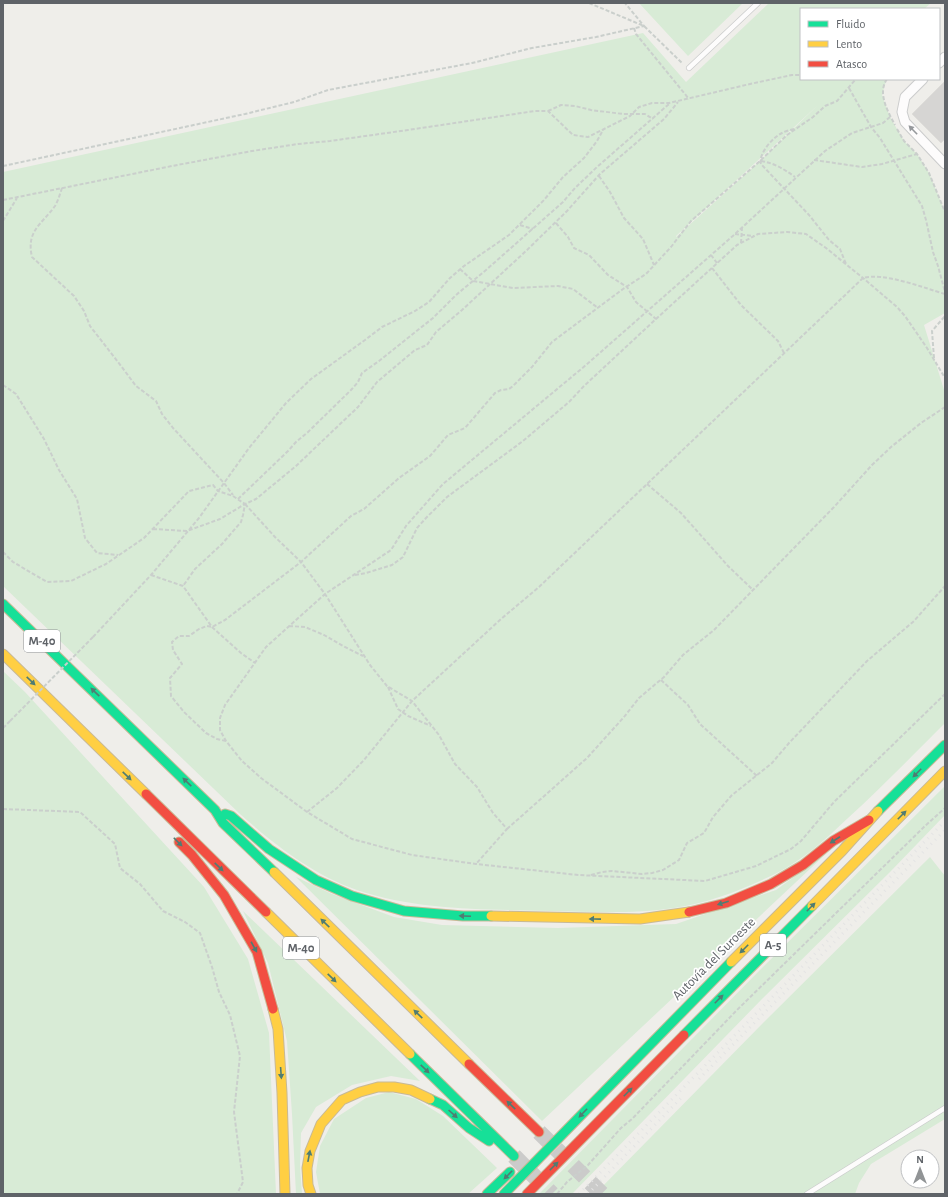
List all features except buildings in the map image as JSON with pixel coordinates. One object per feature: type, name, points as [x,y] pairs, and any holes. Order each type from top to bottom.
[{"type":"highway","name":"M-40","points":[[3,604],[215,810],[223,823],[542,1137]]},
{"type":"highway","name":"M-40","points":[[3,654],[516,1160]]},
{"type":"highway","points":[[89,739],[117,778]]},
{"type":"highway","name":"Autovía del Suroeste","points":[[504,1194],[678,1015],[842,851],[869,820],[945,745]]},
{"type":"highway","name":"A-5","points":[[527,1194],[945,771]]},
{"type":"highway","points":[[215,810],[231,816],[268,849],[316,880],[352,896],[404,911],[463,916],[640,919],[684,914],[726,903],[771,884],[803,865],[833,841],[869,820]]},
{"type":"highway","points":[[170,833],[192,855],[224,895],[257,952],[278,1029],[282,1093],[285,1194]]},
{"type":"highway","points":[[574,1109],[666,1019],[678,1015]]},
{"type":"highway","points":[[311,1194],[308,1185],[307,1168],[310,1151],[321,1124],[342,1100],[360,1092],[378,1087],[394,1086],[411,1090],[443,1105],[469,1128],[516,1160],[487,1194]]},
{"type":"street","points":[[922,80],[905,97],[902,112],[905,122],[945,164]]},
{"type":"lane","points":[[689,68],[758,3]]},
{"type":"lane","points":[[808,1194],[945,1108]]},
{"type":"path","points":[[589,3],[644,26]]},
{"type":"path","points":[[626,3],[644,26],[676,58],[689,68]]},
{"type":"path","points":[[3,166],[245,114],[294,102],[328,90],[472,63],[532,48],[596,37],[644,26]]},
{"type":"path","points":[[634,28],[636,34],[688,99]]},
{"type":"path","points":[[548,111],[573,135],[588,136],[632,114],[639,107],[652,103],[669,104],[778,78],[800,75]]},
{"type":"path","points":[[226,741],[217,739],[206,732],[184,712],[171,696],[170,678],[182,664],[173,650],[172,642],[179,636],[189,636],[199,629],[207,626],[212,627],[225,620],[302,562],[352,516],[364,509],[399,478],[430,456],[448,435],[465,428],[494,393],[509,389],[532,367],[552,342],[646,274],[671,247],[691,221],[788,135],[813,117],[825,106],[837,101],[855,80]]},
{"type":"path","points":[[886,80],[882,95],[890,117],[904,141],[917,154],[929,173],[945,212]]},
{"type":"path","points":[[307,812],[337,788],[364,760],[412,700],[501,619],[539,587],[863,278],[881,278],[945,293],[922,206],[880,138],[871,127],[849,87]]},
{"type":"path","points":[[153,529],[187,531],[220,519],[256,499],[296,466],[358,407],[377,382],[415,350],[426,345],[436,332],[556,223],[598,176],[664,119],[679,101]]},
{"type":"path","points":[[238,499],[351,390],[358,382],[362,373],[433,318],[456,295],[564,202],[575,188],[612,153],[669,104]]},
{"type":"path","points":[[3,200],[172,166],[298,144],[330,141],[535,111],[548,111],[561,105],[609,112],[645,114],[652,118]]},
{"type":"path","points":[[890,117],[883,123],[852,133],[814,160],[735,234],[580,370],[443,484],[406,526],[391,550],[325,594],[266,647],[225,704],[220,718],[220,730],[226,741],[242,761],[261,778],[307,812],[352,839],[412,855],[476,864],[590,876],[705,881],[756,866],[791,849],[801,841],[834,802],[945,694]]},
{"type":"path","points":[[797,128],[781,133],[761,153],[760,161],[784,189],[810,215],[829,240],[840,249],[847,266]]},
{"type":"path","points":[[3,728],[93,637],[151,575],[187,531],[200,518],[250,448],[286,403],[311,379],[382,327],[415,311],[429,302],[460,269],[509,236],[544,200],[563,177],[584,158],[604,129]]},
{"type":"path","points":[[814,160],[862,167],[894,161],[917,154],[928,146]]},
{"type":"path","points":[[760,161],[775,164],[785,169],[795,177]]},
{"type":"path","points":[[598,176],[610,192],[624,218],[643,239],[654,265]]},
{"type":"path","points":[[62,188],[56,205],[42,220],[30,240],[32,257],[74,296],[84,311],[90,326],[136,386],[156,401],[162,414],[173,428],[224,483],[233,496]]},
{"type":"path","points":[[3,221],[17,198]]},
{"type":"path","points":[[556,223],[568,237],[574,248],[589,255],[608,275],[627,287],[636,302],[656,318]]},
{"type":"path","points":[[520,225],[533,229]]},
{"type":"path","points":[[741,243],[742,227]]},
{"type":"path","points":[[354,575],[392,565],[403,557],[417,528],[443,501],[523,441],[569,402],[656,318],[717,263],[741,243],[755,236],[777,232],[806,234],[826,248],[863,278],[905,316],[945,378]]},
{"type":"path","points":[[735,234],[755,236]]},
{"type":"path","points":[[711,254],[717,263]]},
{"type":"path","points":[[712,268],[740,305],[778,341],[784,353]]},
{"type":"path","points":[[460,269],[473,281],[514,288],[558,286],[573,289],[598,308]]},
{"type":"path","points":[[934,359],[932,331],[945,316]]},
{"type":"path","points":[[3,385],[16,394],[44,440],[76,499],[85,538],[97,553],[119,555]]},
{"type":"path","points":[[476,864],[507,829],[587,758],[624,718],[639,698],[661,680],[683,655],[714,630],[752,589],[834,507],[872,465],[891,447],[921,423],[945,407]]},
{"type":"path","points":[[648,484],[681,513],[728,566],[752,589]]},
{"type":"path","points":[[3,552],[13,562],[47,582],[71,581],[106,564],[144,538],[189,491],[213,485],[218,491],[233,496],[245,504],[275,537],[302,562],[325,594],[364,656],[387,686],[398,709],[403,713],[433,727]]},
{"type":"path","points":[[183,586],[196,569],[222,544],[241,522],[245,504]]},
{"type":"path","points":[[151,575],[183,586],[212,627],[254,663]]},
{"type":"path","points":[[590,876],[602,872],[612,871],[642,874],[652,873],[663,870],[679,860],[687,843],[704,833],[713,817],[732,795],[772,763],[867,661],[914,621],[945,586]]},
{"type":"path","points":[[289,626],[305,627],[324,635],[364,656]]},
{"type":"path","points":[[661,680],[688,704],[700,724],[757,776]]},
{"type":"path","points":[[387,686],[412,700],[439,735],[455,764],[478,787],[493,813],[507,829]]},
{"type":"path","points":[[557,1194],[567,1182],[588,1165],[621,1128],[632,1119],[738,1010],[945,808]]},
{"type":"path","points":[[3,809],[80,812],[115,844],[120,868],[140,884],[163,911],[185,922],[200,932],[212,967],[218,992],[230,1015],[240,1056],[234,1112],[243,1182],[237,1194]]},
{"type":"green space","points":[[639,3],[743,3],[688,56]]},
{"type":"green space","points":[[769,3],[931,3],[925,8],[800,8],[800,80],[886,80],[882,95],[890,117],[904,141],[917,154],[929,173],[945,212],[945,313],[924,325],[945,393],[945,723],[860,807],[805,856],[763,880],[726,895],[700,903],[659,910],[628,912],[477,909],[452,908],[404,902],[357,890],[325,876],[295,858],[240,814],[3,586],[3,172],[643,33],[686,82]],"holes":[[[818,105],[760,161],[676,236]]]},
{"type":"green space","points":[[3,671],[25,692],[204,887],[248,959],[269,1033],[276,1194],[3,1194]]},
{"type":"green space","points":[[945,786],[945,815],[762,999],[572,1194],[539,1194],[760,970]]},
{"type":"green space","points":[[828,852],[542,1121],[296,877],[332,894],[394,917],[442,925],[558,928],[676,924],[776,890]]},
{"type":"green space","points":[[930,857],[945,876],[945,1119],[871,1164],[859,1183],[855,1194],[595,1194],[763,1023]]},
{"type":"green space","points":[[243,911],[420,1081],[391,1076],[352,1085],[316,1107],[301,1133],[300,1165],[302,1194],[296,1194],[287,1041],[268,963]]},
{"type":"green space","points":[[389,1092],[416,1099],[443,1116],[497,1168],[468,1194],[320,1194],[316,1172],[320,1146],[334,1119],[366,1098]]},
{"type":"tunnel","points":[[539,1132],[602,1194]]},
{"type":"tunnel","points":[[514,1156],[552,1194]]},
{"type":"railway","points":[[579,1194],[945,821]]},
{"type":"railway","points":[[699,1079],[945,830]]},
{"type":"railway","points":[[588,1194],[683,1096]]},
{"type":"traffic: fast","points":[[3,604],[215,810],[223,823],[274,872]]},
{"type":"traffic: fast","points":[[878,811],[945,745]]},
{"type":"traffic: fast","points":[[225,814],[231,816],[269,849],[316,880],[352,896],[404,911],[463,916],[491,916]]},
{"type":"traffic: fast","points":[[684,1035],[812,906]]},
{"type":"traffic: fast","points":[[504,1194],[731,962]]},
{"type":"traffic: fast","points":[[410,1054],[514,1156]]},
{"type":"traffic: fast","points":[[430,1099],[443,1105],[469,1128],[489,1141]]},
{"type":"traffic: fast","points":[[487,1194],[510,1172]]},
{"type":"traffic: slow","points":[[3,654],[146,794]]},
{"type":"traffic: slow","points":[[812,906],[945,771]]},
{"type":"traffic: slow","points":[[731,962],[842,851],[878,811]]},
{"type":"traffic: slow","points":[[274,872],[469,1064]]},
{"type":"traffic: slow","points":[[266,912],[410,1054]]},
{"type":"traffic: slow","points":[[491,916],[640,919],[689,912]]},
{"type":"traffic: slow","points":[[273,1009],[278,1029],[282,1093],[285,1194]]},
{"type":"traffic: slow","points":[[311,1194],[308,1185],[307,1168],[310,1151],[321,1124],[342,1100],[360,1092],[378,1087],[394,1087],[411,1090],[430,1099]]},
{"type":"traffic: jam","points":[[146,794],[266,912]]},
{"type":"traffic: jam","points":[[689,912],[726,903],[771,884],[803,865],[833,841],[869,820]]},
{"type":"traffic: jam","points":[[179,842],[192,855],[224,895],[257,952],[273,1009]]},
{"type":"traffic: jam","points":[[527,1194],[684,1035]]},
{"type":"traffic: jam","points":[[469,1064],[539,1132]]}]
